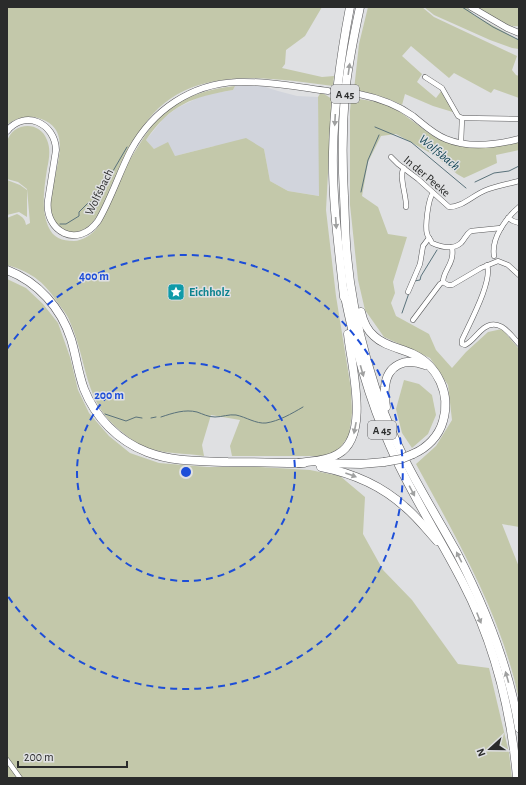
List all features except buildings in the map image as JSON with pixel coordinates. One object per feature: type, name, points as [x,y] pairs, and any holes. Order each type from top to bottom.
[{"type":"highway","name":"A 45","points":[[350,7],[342,158],[347,257],[359,327],[367,359],[389,425],[405,460],[457,553],[483,607],[494,634],[506,674],[519,728]]},
{"type":"highway","name":"A 45","points":[[360,7],[347,53],[335,115],[333,152],[336,224],[344,292],[359,362],[382,429],[413,492],[449,556],[476,610],[486,636],[501,683],[512,737],[517,778]]},
{"type":"highway","points":[[7,270],[34,285],[56,309],[68,330],[81,379],[88,398],[99,416],[120,437],[147,452],[179,460],[201,462],[361,464],[402,459],[425,447],[434,438],[441,427],[444,418],[445,397],[441,383],[422,359],[386,344],[374,337],[369,332],[362,319],[349,272]]},
{"type":"highway","points":[[299,463],[327,459],[337,455],[348,446],[354,434],[356,419],[356,396],[344,292]]},
{"type":"highway","points":[[389,425],[384,389],[391,371],[401,363],[412,361],[424,365],[433,371]]},
{"type":"highway","points":[[299,463],[342,472],[365,481],[389,494],[410,512],[449,556]]},
{"type":"main road","points":[[471,7],[519,34]]},
{"type":"main road","points":[[510,30],[519,30]]},
{"type":"main road","name":"Wolfsbach","points":[[7,131],[18,122],[28,120],[39,122],[52,132],[56,144],[56,150],[47,209],[49,217],[58,230],[69,235],[80,235],[90,230],[98,222],[131,150],[143,131],[158,114],[180,98],[207,86],[236,82],[328,91]]},
{"type":"main road","points":[[359,94],[389,102],[440,136],[451,141],[461,143],[493,144],[519,139]]},
{"type":"street","points":[[425,76],[442,88],[458,116],[462,118],[519,119]]},
{"type":"street","points":[[461,143],[462,118]]},
{"type":"street","name":"In der Peeke","points":[[391,157],[418,179],[447,206],[454,207],[485,190],[519,182]]},
{"type":"street","points":[[404,168],[401,175],[405,192],[406,207]]},
{"type":"street","points":[[433,193],[429,199],[426,227],[427,234],[432,243],[452,247],[460,243],[468,233],[472,231],[502,228]]},
{"type":"street","points":[[494,256],[497,235],[508,218],[519,207]]},
{"type":"street","points":[[508,218],[513,222],[519,223]]},
{"type":"street","points":[[408,292],[420,264],[423,246],[429,238]]},
{"type":"street","points":[[413,320],[443,282],[443,278],[452,257],[452,247]]},
{"type":"street","points":[[443,282],[448,285],[452,285],[494,262],[501,262],[508,265],[519,275]]},
{"type":"street","points":[[487,265],[488,269],[486,282],[462,340],[462,344],[464,345],[473,340],[483,329],[493,325],[500,325],[506,329],[519,344]]},
{"type":"street","points":[[7,760],[20,778]]},
{"type":"shaded area","points":[[235,86],[262,86],[297,96],[318,97],[320,196],[288,191],[270,181],[264,149],[214,146],[175,156],[154,149],[146,140],[164,118],[177,108],[204,95],[233,90]]},
{"type":"green space","points":[[7,7],[322,7],[305,36],[286,50],[285,64],[282,68],[322,77],[334,76],[333,86],[256,78],[230,79],[205,83],[182,92],[161,106],[143,127],[124,160],[94,221],[81,231],[67,232],[58,226],[51,214],[53,184],[60,151],[59,137],[52,126],[38,118],[26,117],[18,119],[7,125]]},
{"type":"green space","points":[[368,7],[422,7],[434,17],[517,56],[512,70],[519,76],[519,98],[494,89],[491,93],[454,73],[449,78],[411,46],[402,56],[422,74],[417,82],[436,98],[442,90],[456,113],[433,106],[405,94],[402,105],[366,92],[354,90],[359,44]]},
{"type":"green space","points":[[424,7],[466,7],[474,15],[519,40],[519,49],[490,40],[434,15]]},
{"type":"green space","points":[[476,7],[519,7],[519,26],[503,23]]},
{"type":"green space","points":[[235,86],[233,90],[194,99],[174,110],[164,118],[146,140],[154,149],[168,142],[175,156],[246,138],[264,149],[270,181],[288,191],[319,196],[318,97],[321,92],[332,99],[326,210],[336,296],[351,389],[352,413],[349,435],[340,448],[327,456],[232,456],[230,446],[240,420],[211,415],[202,445],[204,456],[159,451],[138,444],[124,434],[109,420],[100,408],[88,381],[76,337],[66,314],[55,298],[44,285],[32,275],[7,265],[7,218],[17,214],[23,218],[26,225],[30,223],[27,189],[18,182],[7,179],[7,142],[14,130],[26,126],[33,127],[38,129],[47,140],[49,158],[45,184],[44,212],[48,226],[52,233],[58,238],[77,241],[90,235],[99,226],[113,198],[122,174],[130,160],[152,125],[163,114],[181,101],[191,96],[224,87]]},
{"type":"green space","points":[[353,98],[384,103],[400,112],[436,138],[461,146],[519,141],[519,150],[496,155],[497,163],[464,178],[434,155],[396,134],[381,136],[368,162],[362,196],[378,207],[388,234],[407,237],[393,282],[395,293],[391,303],[396,316],[429,334],[436,350],[452,368],[466,352],[488,332],[502,329],[519,349],[519,527],[502,524],[519,567],[519,700],[502,638],[490,608],[462,549],[416,464],[436,446],[452,420],[448,385],[430,358],[384,337],[365,310],[358,280],[350,205],[350,111],[351,100]]},
{"type":"green space","points":[[7,180],[20,185],[27,190],[27,217],[19,212],[7,215]]},
{"type":"green space","points":[[7,279],[26,288],[43,304],[58,323],[70,357],[78,390],[89,413],[109,436],[130,453],[159,463],[207,467],[260,467],[310,470],[340,476],[365,497],[363,534],[383,570],[412,600],[458,664],[489,668],[509,753],[512,778],[7,778]]},
{"type":"green space","points":[[404,380],[419,384],[432,395],[436,415],[428,434],[412,448],[402,433],[396,409]]},
{"type":"waterway","points":[[462,7],[493,27],[519,40]]},
{"type":"waterway","name":"Wolfsbach","points":[[375,127],[411,142],[466,188]]},
{"type":"waterway","points":[[361,192],[368,160],[379,135]]},
{"type":"waterway","name":"Wolfsbach","points":[[60,224],[66,224],[79,216],[79,212],[88,203],[96,200],[127,147]]},
{"type":"waterway","points":[[475,182],[494,173],[509,171],[519,166]]},
{"type":"waterway","points":[[414,281],[420,280],[437,250]]},
{"type":"waterway","points":[[402,313],[409,293]]},
{"type":"waterway","points":[[161,417],[179,412],[192,411],[212,417],[236,415],[266,423],[280,419],[303,407]]},
{"type":"waterway","points":[[105,414],[126,421],[136,417],[142,418]]},
{"type":"waterway","points":[[151,418],[156,417]]},
{"type":"tunnel","points":[[328,91],[359,94]]},
{"type":"place","name":"Eichholz","points":[[176,292]]}]
